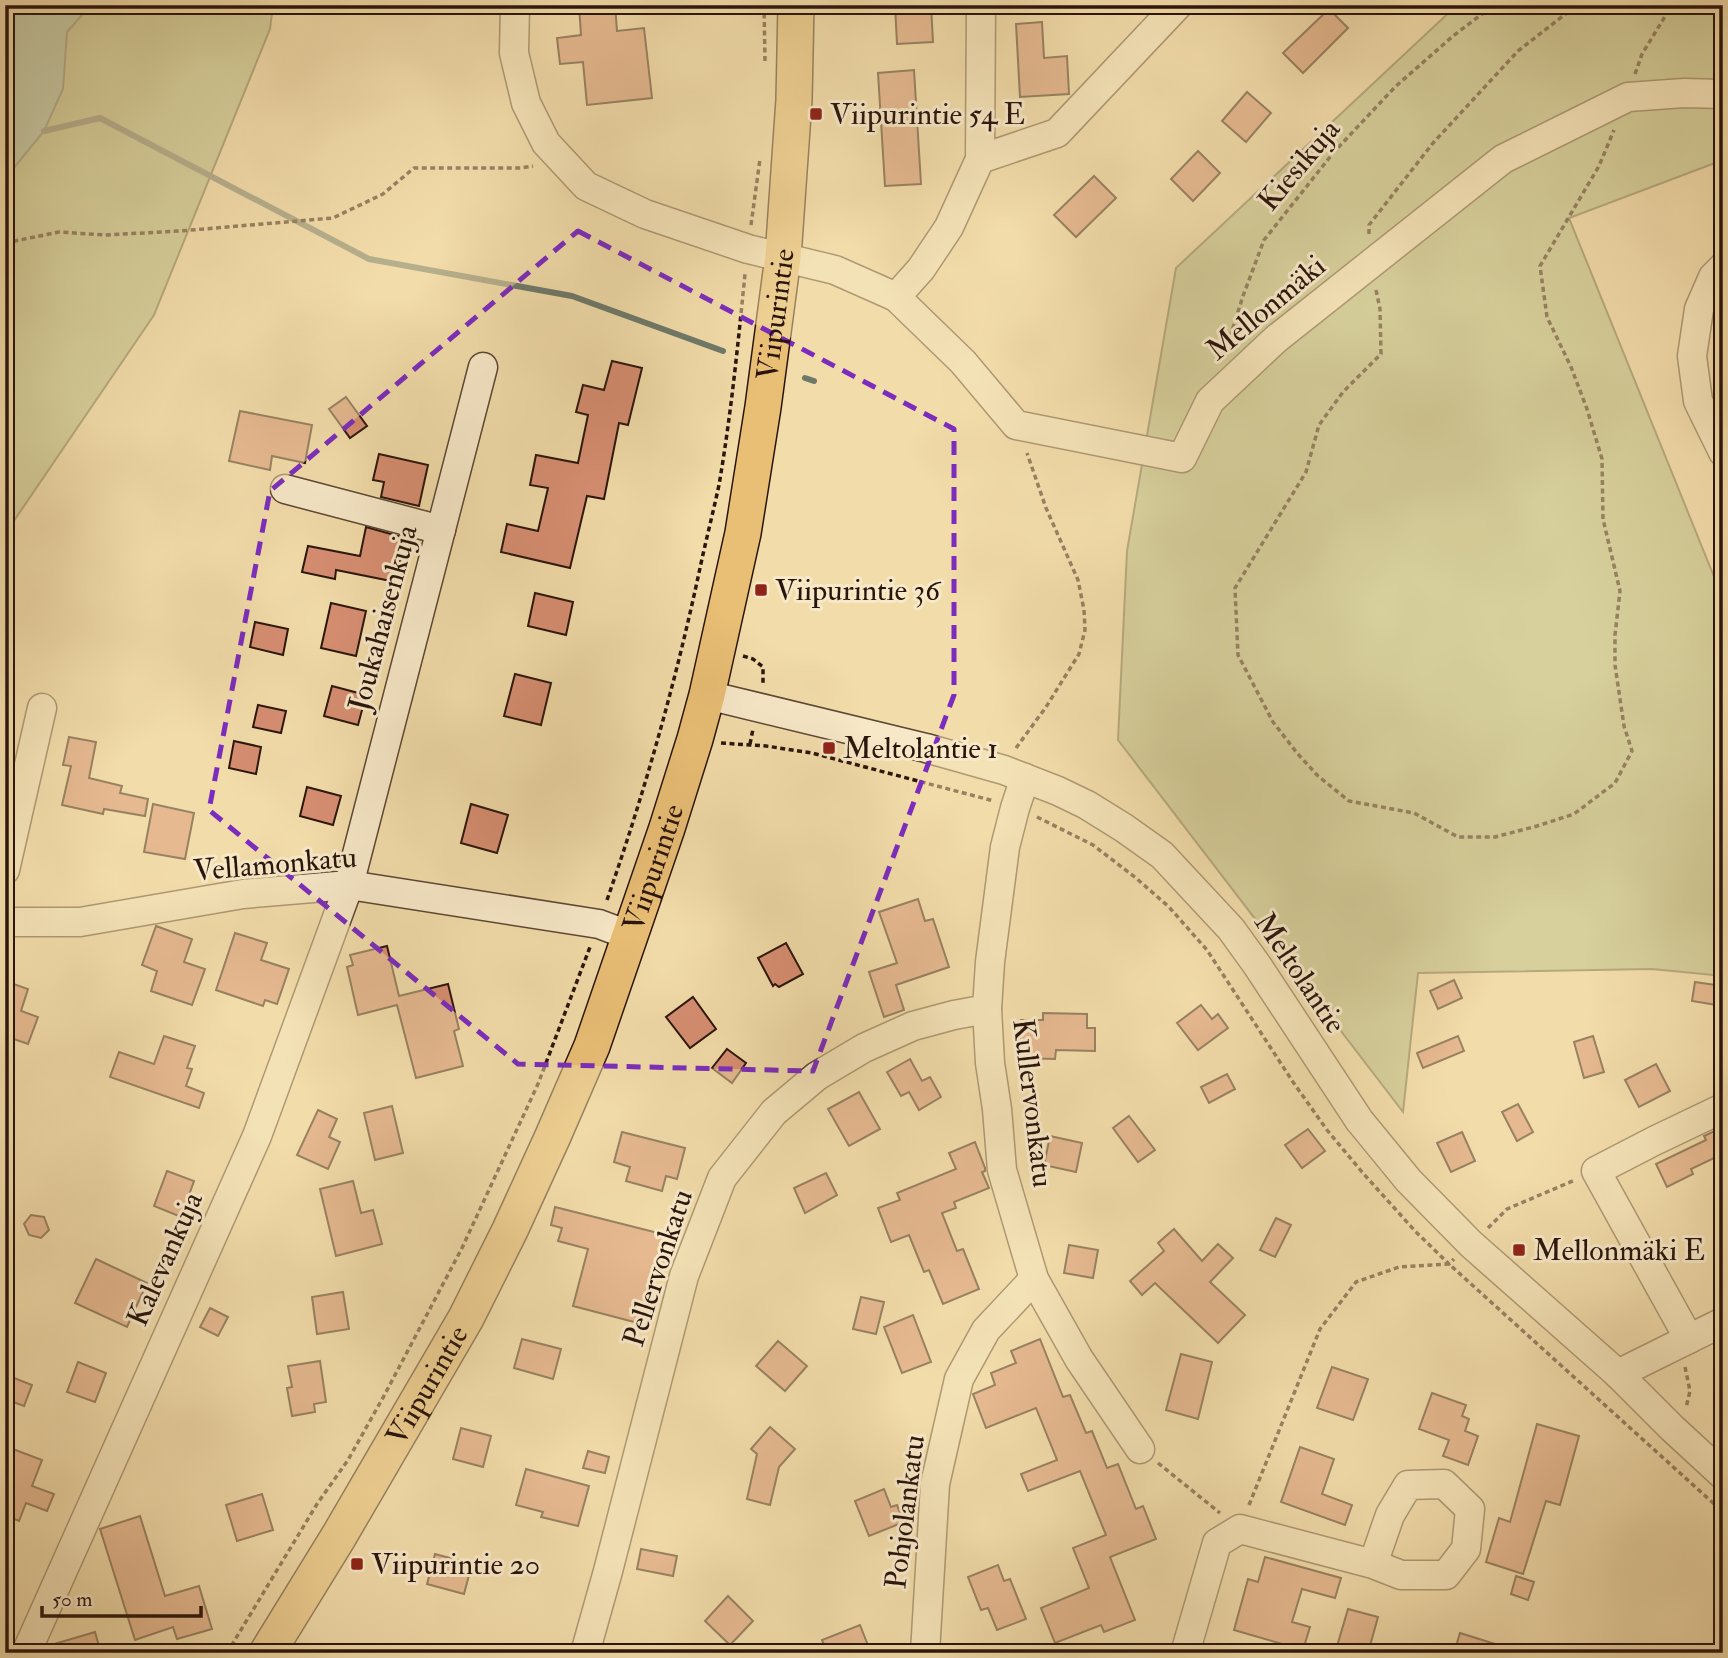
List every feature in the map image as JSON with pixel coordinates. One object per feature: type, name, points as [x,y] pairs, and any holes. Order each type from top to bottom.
[{"type":"main road","name":"Viipurintie","points":[[267,1653],[339,1536],[466,1318],[510,1230],[592,1046],[615,930],[667,828],[707,695],[743,533],[763,407],[783,257],[796,5]]},
{"type":"street","points":[[515,5],[514,53],[526,103],[546,143],[586,186],[645,214],[748,249],[835,270],[896,297],[963,362],[1016,425]]},
{"type":"street","points":[[896,297],[921,269],[948,227],[980,159],[981,5]]},
{"type":"street","points":[[980,159],[1057,133],[1178,5]]},
{"type":"street","name":"Mellonmäki","points":[[1016,425],[1182,458],[1210,401],[1276,339],[1503,159],[1628,97],[1684,93],[1723,94]]},
{"type":"street","points":[[1723,267],[1713,277],[1699,309],[1692,356],[1698,401],[1723,452]]},
{"type":"street","name":"Joukahaisenkuja","points":[[349,885],[483,368]]},
{"type":"street","points":[[285,489],[441,530]]},
{"type":"street","name":"Meltolantie","points":[[707,695],[926,748],[1015,774],[1087,806],[1162,855],[1231,929],[1359,1120],[1409,1181],[1471,1244],[1618,1374],[1723,1475]]},
{"type":"street","points":[[5,870],[42,708]]},
{"type":"street","name":"Kullervonkatu","points":[[1015,774],[1015,808],[1005,847],[996,909],[987,1009],[1002,1170],[1034,1279],[1079,1359],[1140,1449]]},
{"type":"street","name":"Vellamonkatu","points":[[5,922],[80,922],[243,894],[349,885],[615,930]]},
{"type":"street","name":"Kalevankuja","points":[[26,1653],[257,1136],[349,885]]},
{"type":"street","name":"Pellervonkatu","points":[[585,1653],[684,1276],[722,1178],[775,1112],[817,1076],[864,1048],[913,1026],[987,1009]]},
{"type":"street","points":[[1689,1339],[1596,1171],[1723,1108]]},
{"type":"street","name":"Pohjolankatu","points":[[925,1653],[935,1483],[959,1379],[986,1330],[1034,1279]]},
{"type":"street","points":[[1618,1374],[1723,1322]]},
{"type":"street","points":[[1185,1653],[1217,1543],[1240,1528],[1373,1564]]},
{"type":"path","points":[[764,5],[765,68]]},
{"type":"path","name":"Kiesikuja","points":[[1222,362],[1264,240],[1334,152],[1395,87],[1453,36],[1494,5]]},
{"type":"path","points":[[1577,5],[1518,51],[1433,143],[1369,225],[1370,265],[1380,309],[1381,354],[1343,392],[1319,425],[1306,472],[1235,588],[1238,655],[1273,722],[1297,753],[1318,776],[1349,801],[1414,813],[1458,837],[1495,837],[1574,814],[1615,783],[1632,751],[1624,726],[1615,665],[1620,591],[1603,519],[1602,459],[1571,367],[1547,317],[1540,266],[1599,166],[1628,97],[1642,54],[1672,5]]},
{"type":"path","points":[[227,1653],[317,1504],[348,1460],[386,1394],[462,1248],[538,1084],[615,930],[626,847],[661,732],[689,622],[719,484],[737,359],[760,154]]},
{"type":"path","points":[[5,243],[59,232],[118,234],[333,218],[383,194],[414,168],[521,168],[562,161]]},
{"type":"path","points":[[695,739],[812,753],[995,801],[1015,774],[1010,756],[1046,707],[1079,654],[1085,630],[1078,580],[1046,508],[1016,425]]},
{"type":"path","points":[[1015,808],[1093,845],[1169,907],[1207,950],[1327,1130],[1415,1231],[1723,1512]]},
{"type":"path","points":[[1140,1449],[1240,1528],[1320,1329],[1356,1282],[1399,1267],[1449,1264],[1507,1209],[1596,1171]]},
{"type":"path","points":[[1653,1450],[1685,1414],[1689,1391],[1684,1364],[1689,1339]]},
{"type":"highlighted area","points":[[578,231],[954,429],[954,695],[813,1071],[518,1064],[209,810],[270,491]]},
{"type":"green space","points":[[68,5],[273,5],[270,29],[154,315],[5,531],[5,67]]},
{"type":"green space","points":[[1457,5],[1723,5],[1723,160],[1569,218],[1723,599],[1723,976],[1652,969],[1418,973],[1403,1112],[1118,740],[1127,551],[1176,268]]},
{"type":"shaded area","points":[[5,5],[91,5],[67,32],[63,89],[44,131],[5,179]]},
{"type":"building","points":[[579,5],[615,5],[617,31],[644,28],[652,98],[587,105],[583,62],[560,64],[557,38],[581,35]]},
{"type":"building","points":[[895,5],[931,5],[933,42],[897,44]]},
{"type":"building","points":[[1329,9],[1348,28],[1303,73],[1283,53]]},
{"type":"building","points":[[1042,22],[1044,58],[1067,56],[1069,94],[1020,97],[1016,24]]},
{"type":"building","points":[[914,70],[921,184],[885,186],[878,73]]},
{"type":"building","points":[[1247,92],[1271,113],[1246,142],[1222,121]]},
{"type":"building","points":[[1198,151],[1220,173],[1193,201],[1171,179]]},
{"type":"building","points":[[1094,176],[1116,198],[1076,237],[1054,215]]},
{"type":"building","points":[[612,361],[642,368],[628,425],[619,423],[604,499],[587,496],[570,568],[501,552],[507,524],[538,531],[548,488],[530,485],[536,455],[578,463],[588,415],[576,412],[583,385],[604,390]]},
{"type":"building","points":[[346,397],[367,426],[350,438],[329,409]]},
{"type":"building","points":[[240,411],[312,425],[305,463],[272,456],[270,470],[229,461]]},
{"type":"building","points":[[379,454],[428,465],[419,506],[381,497],[384,482],[373,480]]},
{"type":"building","points":[[366,527],[405,538],[396,582],[336,570],[335,579],[302,572],[308,546],[360,556]]},
{"type":"building","points":[[535,593],[573,602],[566,635],[528,626]]},
{"type":"building","points":[[331,603],[366,611],[356,656],[321,648]]},
{"type":"building","points":[[255,622],[288,629],[283,655],[250,647]]},
{"type":"building","points":[[515,674],[551,683],[541,725],[504,716]]},
{"type":"building","points":[[332,686],[366,695],[358,725],[324,716]]},
{"type":"building","points":[[258,705],[286,711],[281,733],[253,727]]},
{"type":"building","points":[[69,737],[96,742],[89,778],[122,786],[120,793],[148,799],[145,816],[104,809],[103,814],[62,805],[71,766],[63,765]]},
{"type":"building","points":[[234,741],[261,747],[256,774],[229,768]]},
{"type":"building","points":[[307,787],[341,796],[333,825],[300,816]]},
{"type":"building","points":[[153,804],[194,813],[185,859],[144,852]]},
{"type":"building","points":[[471,804],[508,815],[497,853],[461,843]]},
{"type":"building","points":[[918,899],[925,921],[933,919],[949,967],[896,985],[904,1010],[884,1017],[869,972],[897,963],[879,912]]},
{"type":"building","points":[[156,926],[192,939],[184,962],[205,969],[192,1005],[151,991],[157,971],[142,965]]},
{"type":"building","points":[[235,933],[267,943],[261,960],[289,969],[277,1004],[265,1000],[263,1006],[216,990]]},
{"type":"building","points":[[786,943],[803,974],[779,987],[775,984],[773,986],[758,958]]},
{"type":"building","points":[[387,946],[399,996],[448,984],[459,1029],[454,1031],[463,1066],[416,1078],[397,1005],[358,1015],[347,967],[353,965],[350,955]]},
{"type":"building","points":[[1454,980],[1462,998],[1438,1009],[1430,991]]},
{"type":"building","points":[[5,981],[28,989],[21,1011],[38,1017],[28,1044],[11,1038],[8,1048],[5,1047]]},
{"type":"building","points":[[1695,982],[1723,986],[1723,1006],[1692,1001]]},
{"type":"building","points":[[693,997],[716,1029],[690,1048],[666,1017]]},
{"type":"building","points":[[1201,1005],[1212,1019],[1218,1014],[1228,1028],[1198,1050],[1177,1023]]},
{"type":"building","points":[[1043,1013],[1087,1014],[1087,1028],[1095,1028],[1095,1051],[1056,1050],[1055,1059],[1019,1058],[1021,1020],[1043,1020]]},
{"type":"building","points":[[164,1036],[195,1046],[187,1068],[192,1069],[186,1086],[204,1093],[199,1108],[110,1077],[119,1052],[154,1064]]},
{"type":"building","points":[[1458,1036],[1464,1051],[1423,1068],[1417,1053]]},
{"type":"building","points":[[1593,1036],[1604,1072],[1584,1078],[1574,1042]]},
{"type":"building","points":[[727,1049],[746,1063],[732,1083],[712,1068]]},
{"type":"building","points":[[910,1059],[922,1081],[930,1077],[941,1097],[919,1110],[909,1092],[901,1096],[887,1072]]},
{"type":"building","points":[[1656,1064],[1670,1091],[1639,1107],[1625,1080]]},
{"type":"building","points":[[1227,1074],[1235,1089],[1209,1103],[1201,1087]]},
{"type":"building","points":[[859,1092],[880,1129],[849,1146],[828,1109]]},
{"type":"building","points":[[1518,1104],[1533,1132],[1517,1141],[1502,1112]]},
{"type":"building","points":[[392,1106],[403,1153],[375,1160],[364,1113]]},
{"type":"building","points":[[318,1110],[337,1119],[329,1137],[340,1142],[328,1169],[297,1155]]},
{"type":"building","points":[[1129,1116],[1155,1150],[1138,1162],[1113,1128]]},
{"type":"building","points":[[1723,1127],[1723,1175],[1714,1158],[1691,1169],[1693,1174],[1667,1187],[1656,1164],[1706,1140],[1704,1136]]},
{"type":"building","points":[[1308,1129],[1325,1151],[1302,1168],[1285,1145]]},
{"type":"building","points":[[622,1132],[685,1148],[677,1179],[666,1176],[662,1191],[626,1181],[630,1167],[614,1162]]},
{"type":"building","points":[[1462,1132],[1475,1161],[1451,1172],[1437,1143]]},
{"type":"building","points":[[1050,1136],[1082,1143],[1076,1172],[1044,1165]]},
{"type":"building","points":[[975,1142],[989,1188],[954,1202],[956,1208],[942,1213],[957,1251],[963,1249],[979,1289],[943,1304],[929,1270],[924,1272],[909,1235],[891,1242],[878,1208],[900,1200],[897,1193],[956,1169],[949,1153]]},
{"type":"building","points":[[167,1171],[194,1181],[181,1217],[154,1206]]},
{"type":"building","points":[[826,1173],[837,1195],[805,1213],[794,1188]]},
{"type":"building","points":[[353,1181],[361,1213],[373,1210],[382,1244],[336,1256],[320,1189]]},
{"type":"building","points":[[555,1207],[674,1237],[665,1270],[653,1266],[638,1323],[573,1306],[588,1249],[558,1241],[562,1228],[551,1225]]},
{"type":"building","points":[[31,1215],[44,1217],[49,1230],[41,1238],[29,1235],[24,1224]]},
{"type":"building","points":[[1276,1218],[1291,1225],[1275,1257],[1260,1250]]},
{"type":"building","points":[[1174,1229],[1202,1261],[1218,1244],[1233,1258],[1210,1282],[1245,1315],[1218,1343],[1155,1283],[1142,1295],[1130,1281],[1164,1251],[1158,1243]]},
{"type":"building","points":[[1069,1245],[1098,1250],[1093,1278],[1064,1273]]},
{"type":"building","points":[[96,1259],[147,1283],[127,1327],[75,1303]]},
{"type":"building","points":[[343,1292],[349,1329],[317,1334],[312,1297]]},
{"type":"building","points":[[861,1297],[884,1302],[876,1334],[853,1329]]},
{"type":"building","points":[[210,1308],[228,1317],[218,1336],[200,1327]]},
{"type":"building","points":[[913,1315],[931,1362],[902,1373],[884,1327]]},
{"type":"building","points":[[522,1339],[561,1349],[553,1379],[514,1368]]},
{"type":"building","points":[[1040,1339],[1063,1397],[1070,1395],[1086,1433],[1092,1431],[1107,1468],[1118,1464],[1136,1509],[1143,1506],[1156,1539],[1110,1557],[1135,1620],[1104,1632],[1101,1625],[1055,1643],[1041,1608],[1089,1588],[1073,1548],[1106,1535],[1080,1471],[1028,1491],[1021,1474],[1057,1460],[1036,1408],[986,1428],[973,1394],[995,1385],[991,1373],[1016,1363],[1011,1351]]},
{"type":"building","points":[[778,1341],[807,1366],[785,1391],[756,1366]]},
{"type":"building","points":[[1181,1354],[1212,1362],[1198,1419],[1166,1410]]},
{"type":"building","points":[[320,1361],[326,1402],[314,1404],[315,1412],[292,1416],[287,1388],[292,1387],[288,1366]]},
{"type":"building","points":[[78,1362],[106,1373],[95,1402],[67,1392]]},
{"type":"building","points":[[1332,1367],[1368,1379],[1353,1420],[1317,1408]]},
{"type":"building","points":[[9,1376],[32,1385],[24,1406],[5,1399]]},
{"type":"building","points":[[1432,1393],[1466,1405],[1462,1416],[1469,1419],[1465,1431],[1478,1436],[1468,1465],[1443,1456],[1449,1440],[1419,1429]]},
{"type":"building","points":[[1537,1424],[1579,1436],[1560,1505],[1546,1501],[1523,1574],[1486,1562],[1499,1518],[1510,1522]]},
{"type":"building","points":[[770,1427],[795,1449],[779,1467],[770,1505],[747,1499],[757,1454],[751,1449]]},
{"type":"building","points":[[461,1428],[491,1436],[483,1467],[453,1459]]},
{"type":"building","points":[[5,1446],[42,1460],[32,1486],[54,1494],[47,1511],[26,1503],[19,1521],[5,1515]]},
{"type":"building","points":[[1300,1447],[1334,1459],[1322,1494],[1352,1505],[1345,1525],[1281,1502]]},
{"type":"building","points":[[588,1451],[609,1457],[605,1473],[583,1468]]},
{"type":"building","points":[[526,1469],[589,1486],[578,1526],[541,1517],[543,1512],[516,1505]]},
{"type":"building","points":[[884,1489],[891,1507],[897,1505],[904,1522],[869,1536],[855,1501]]},
{"type":"building","points":[[262,1494],[273,1530],[237,1541],[226,1505]]},
{"type":"building","points":[[140,1516],[165,1596],[199,1586],[212,1629],[177,1639],[173,1627],[135,1640],[100,1529]]},
{"type":"building","points":[[641,1549],[677,1556],[673,1576],[637,1569]]},
{"type":"building","points":[[435,1554],[472,1564],[464,1594],[427,1584]]},
{"type":"building","points":[[1265,1557],[1341,1578],[1335,1598],[1302,1589],[1292,1622],[1310,1627],[1303,1650],[1234,1630],[1248,1579],[1258,1582]]},
{"type":"building","points":[[998,1565],[1004,1581],[1010,1579],[1026,1619],[997,1630],[988,1608],[981,1610],[968,1577]]},
{"type":"building","points":[[1516,1576],[1534,1582],[1528,1600],[1511,1594]]},
{"type":"building","points":[[728,1596],[753,1621],[730,1645],[705,1621]]},
{"type":"building","points":[[1348,1609],[1378,1617],[1368,1653],[1335,1653]]},
{"type":"building","points":[[860,1625],[871,1653],[827,1653],[822,1640]]},
{"type":"building","points":[[95,1632],[101,1653],[44,1653],[47,1646]]},
{"type":"building","points":[[1460,1633],[1511,1649],[1510,1653],[1454,1653]]},
{"type":"waterway","points":[[44,131],[100,118],[369,259],[572,296],[723,351]]},
{"type":"waterway","points":[[805,378],[814,381]]},
{"type":"place","name":"Viipurintie 54 E","points":[[816,114]]},
{"type":"place","name":"Viipurintie 36","points":[[761,590]]},
{"type":"place","name":"Meltolantie 1","points":[[829,748]]},
{"type":"place","name":"Mellonmäki E","points":[[1519,1250]]},
{"type":"place","name":"Viipurintie 20","points":[[357,1564]]}]
